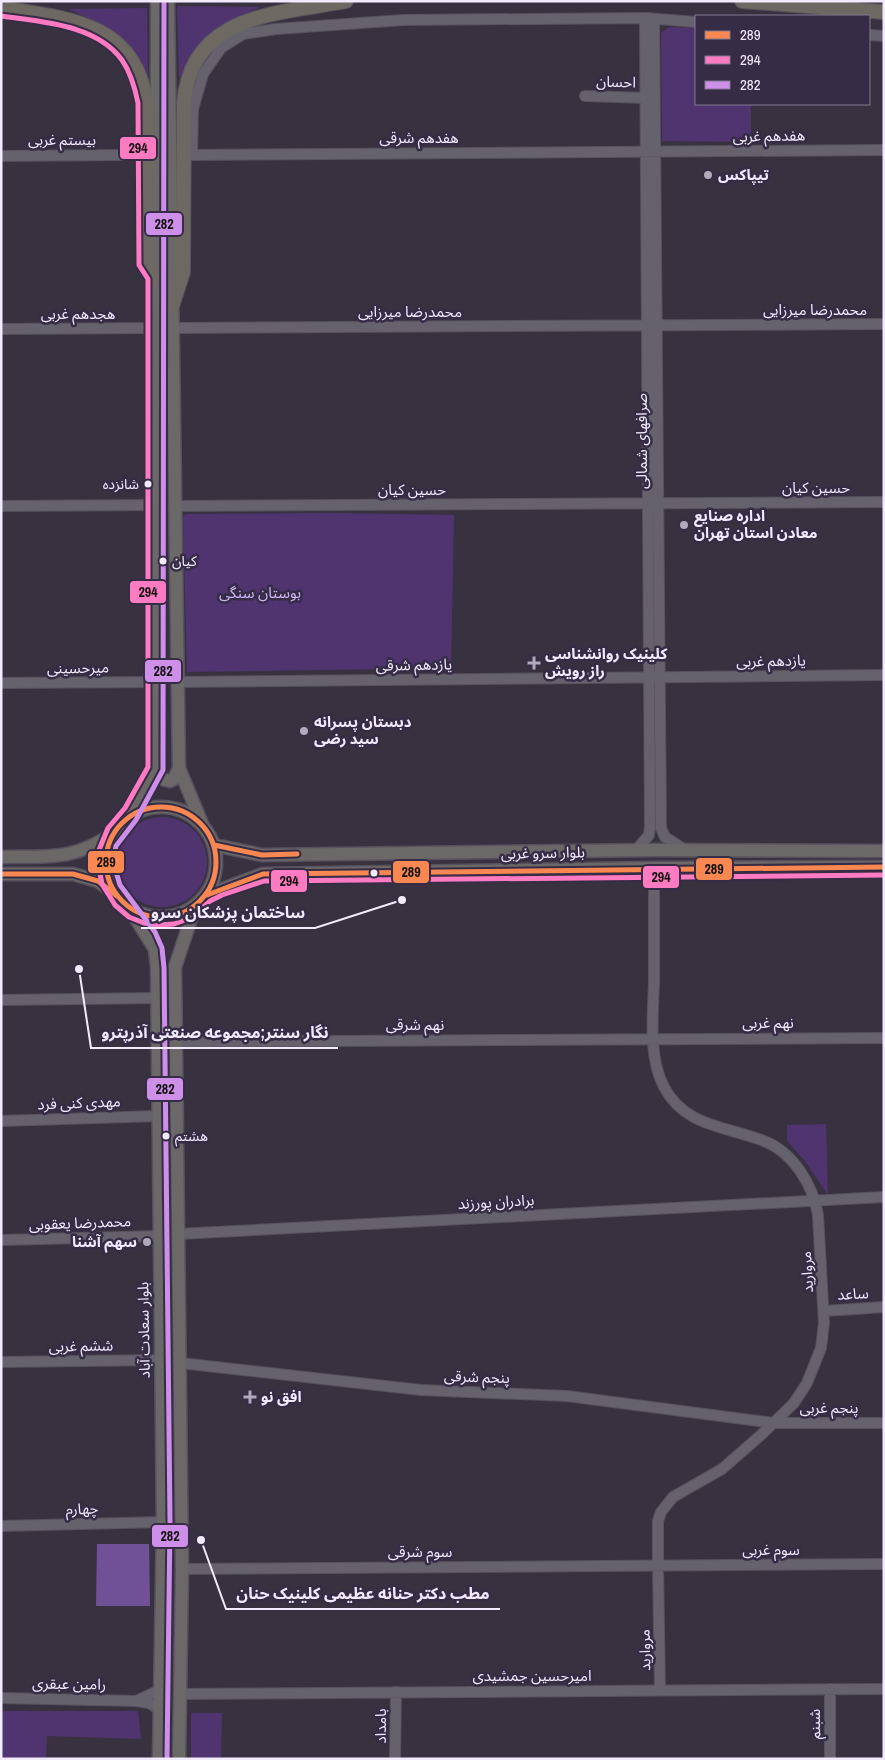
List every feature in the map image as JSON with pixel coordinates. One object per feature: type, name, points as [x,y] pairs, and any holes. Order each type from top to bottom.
[{"type":"highway","points":[[172,306],[183,272],[184,104],[185,90],[194,67],[208,45],[223,31],[239,22],[258,16],[346,1]]},
{"type":"highway","points":[[742,1],[884,12]]},
{"type":"highway","points":[[1,8],[60,16],[95,28],[121,47],[135,66],[144,88],[146,108],[146,264],[156,276]]},
{"type":"main road","points":[[1,874],[73,874],[98,881],[129,908],[145,916],[162,918],[179,915],[194,907],[207,895],[214,879],[217,862],[214,845],[203,826],[179,768],[172,306],[162,29],[157,1]]},
{"type":"main road","points":[[168,1],[162,29],[156,276],[156,769],[158,778],[170,781],[174,779],[179,768]]},
{"type":"main road","points":[[1,857],[65,856],[98,844],[115,831],[127,818],[156,769]]},
{"type":"main road","points":[[127,818],[143,810],[160,807],[178,809],[193,817],[203,826]]},
{"type":"main road","points":[[115,831],[108,846],[105,864],[108,881],[117,896]]},
{"type":"main road","name":"بلوار سرو غربی","points":[[214,845],[262,854],[636,850],[884,850]]},
{"type":"main road","name":"بلوار سرو غربی","points":[[207,895],[263,874],[654,868],[884,867]]},
{"type":"main road","points":[[180,1759],[182,1569],[175,967],[194,907]]},
{"type":"main road","name":"بلوار سعادت آباد","points":[[129,908],[155,949],[157,998],[163,1522],[160,1759]]},
{"type":"main road","points":[[159,1200],[170,1197],[178,1203]]},
{"type":"street","points":[[650,19],[695,22]]},
{"type":"street","name":"صرافهای شمالی","points":[[650,19],[646,98],[650,152]]},
{"type":"street","name":"صرافهای شمالی","points":[[636,850],[649,835],[650,826],[654,677],[650,19]]},
{"type":"street","name":"هفدهم شرقی","points":[[650,19],[403,20],[276,29],[244,34],[221,48],[203,74],[194,109],[192,155],[650,152]]},
{"type":"street","points":[[870,35],[884,36]]},
{"type":"street","name":"احسان","points":[[585,96],[646,98]]},
{"type":"street","name":"هفدهم غربی","points":[[650,152],[884,150]]},
{"type":"street","name":"بیستم غربی","points":[[1,156],[123,155]]},
{"type":"street","name":"محمدرضا میرزایی","points":[[172,328],[884,324]]},
{"type":"street","name":"هجدهم غربی","points":[[1,329],[156,328]]},
{"type":"street","name":"حسین کیان","points":[[175,506],[884,502]]},
{"type":"street","points":[[1,506],[156,505]]},
{"type":"street","name":"یازدهم غربی","points":[[654,677],[884,675]]},
{"type":"street","name":"صرافهای شمالی","points":[[654,677],[661,828],[665,837],[686,850]]},
{"type":"street","name":"یازدهم شرقی","points":[[178,682],[654,677]]},
{"type":"street","name":"میرحسینی","points":[[1,684],[156,682]]},
{"type":"street","name":"مروارید","points":[[654,868],[653,1039],[662,1085],[670,1098],[689,1116],[708,1125],[765,1141],[775,1148],[803,1176],[816,1201],[824,1311],[823,1335],[812,1371],[794,1404],[722,1469],[666,1503],[658,1521],[660,1690]]},
{"type":"street","points":[[1,1000],[157,998]]},
{"type":"street","name":"نهم غربی","points":[[653,1039],[884,1038]]},
{"type":"street","name":"نهم شرقی","points":[[176,1042],[653,1039]]},
{"type":"street","name":"مهدی کنی فرد","points":[[1,1121],[158,1116]]},
{"type":"street","name":"برادران پورزند","points":[[178,1234],[884,1197]]},
{"type":"street","name":"محمدرضا یعقوبی","points":[[1,1240],[160,1236]]},
{"type":"street","name":"ساعد","points":[[824,1311],[884,1307]]},
{"type":"street","name":"ششم غربی","points":[[1,1362],[161,1360]]},
{"type":"street","name":"پنجم شرقی","points":[[180,1363],[421,1390],[567,1396],[774,1423]]},
{"type":"street","name":"پنجم غربی","points":[[774,1423],[884,1423]]},
{"type":"street","name":"چهارم","points":[[1,1526],[163,1522]]},
{"type":"street","name":"سوم غربی","points":[[658,1566],[884,1564]]},
{"type":"street","name":"سوم شرقی","points":[[182,1569],[658,1566]]},
{"type":"street","name":"شبنم","points":[[830,1689],[830,1759]]},
{"type":"street","name":"امیرحسین جمشیدی","points":[[180,1694],[884,1689]]},
{"type":"street","name":"رامین عبقری","points":[[136,1700],[160,1690]]},
{"type":"street","name":"بامداد","points":[[395,1759],[396,1692]]},
{"type":"street","name":"رامین عبقری","points":[[1,1698],[136,1700],[149,1703],[160,1710]]},
{"type":"green space","points":[[177,6],[260,7],[215,29],[194,55],[184,76],[179,77]]},
{"type":"green space","points":[[147,8],[148,81],[124,45],[106,29],[68,9]]},
{"type":"green space","points":[[669,27],[695,28],[695,105],[751,105],[751,142],[662,141],[661,33]]},
{"type":"green space","name":"بوستان سنگی","points":[[333,513],[454,515],[451,668],[187,672],[183,517],[186,514]]},
{"type":"green space","points":[[162,817],[179,820],[194,830],[204,845],[207,862],[204,879],[194,894],[179,904],[162,907],[145,904],[130,894],[120,879],[117,862],[120,845],[130,830],[145,820]]},
{"type":"green space","points":[[826,1124],[828,1195],[804,1160],[787,1141],[787,1125]]},
{"type":"green space","points":[[1,1711],[138,1711],[141,1739],[47,1736],[46,1759],[1,1759]]},
{"type":"green space","points":[[191,1713],[222,1713],[221,1759],[191,1759]]},
{"type":"shaded area","points":[[97,1544],[149,1544],[150,1606],[96,1606]]},
{"type":"transit line","name":"282","points":[[164,1],[163,770],[136,820],[116,846],[113,862],[120,885],[155,932],[162,948],[164,968],[170,1522],[167,1759]]},
{"type":"transit line","name":"294","points":[[1,16],[67,27],[98,39],[111,48],[122,60],[128,70],[138,103],[139,265],[148,279],[148,767],[125,808],[108,828],[99,850],[98,863],[102,884],[115,905],[129,917],[144,923],[159,925],[174,924],[191,918],[210,901],[264,881],[884,875]]},
{"type":"transit line","name":"289","points":[[161,807],[182,811],[200,823],[212,841],[216,862],[212,883],[200,901],[182,913],[161,917],[140,913],[122,901],[110,883],[106,862],[110,841],[122,823],[140,811],[161,807]]},
{"type":"transit line","name":"289","points":[[214,845],[262,855],[297,854]]},
{"type":"transit line","name":"289","points":[[207,895],[263,874],[884,867]]},
{"type":"transit line","name":"289","points":[[1,874],[73,874],[98,881],[117,896]]},
{"type":"place","name":"تیپاکس","points":[[708,175]]},
{"type":"place","name":"شانزده","points":[[148,484]]},
{"type":"place","name":"اداره صنایع معادن استان تهران","points":[[684,525]]},
{"type":"place","name":"کیان","points":[[163,561]]},
{"type":"place","name":"کلینیک روانشناسی راز رویش","points":[[534,663]]},
{"type":"place","name":"دبستان پسرانه سید رضی","points":[[304,731]]},
{"type":"place","name":"ساختمان پزشکان سرو","points":[[402,900]]},
{"type":"place","name":"نگار سنتر;مجموعه صنعتی آذرپترو","points":[[79,969]]},
{"type":"place","name":"هشتم","points":[[166,1136]]},
{"type":"place","name":"سهم آشنا","points":[[147,1242]]},
{"type":"place","name":"افق نو","points":[[250,1397]]},
{"type":"place","name":"مطب دکتر حنانه عظیمی کلینیک حنان","points":[[201,1540]]}]
